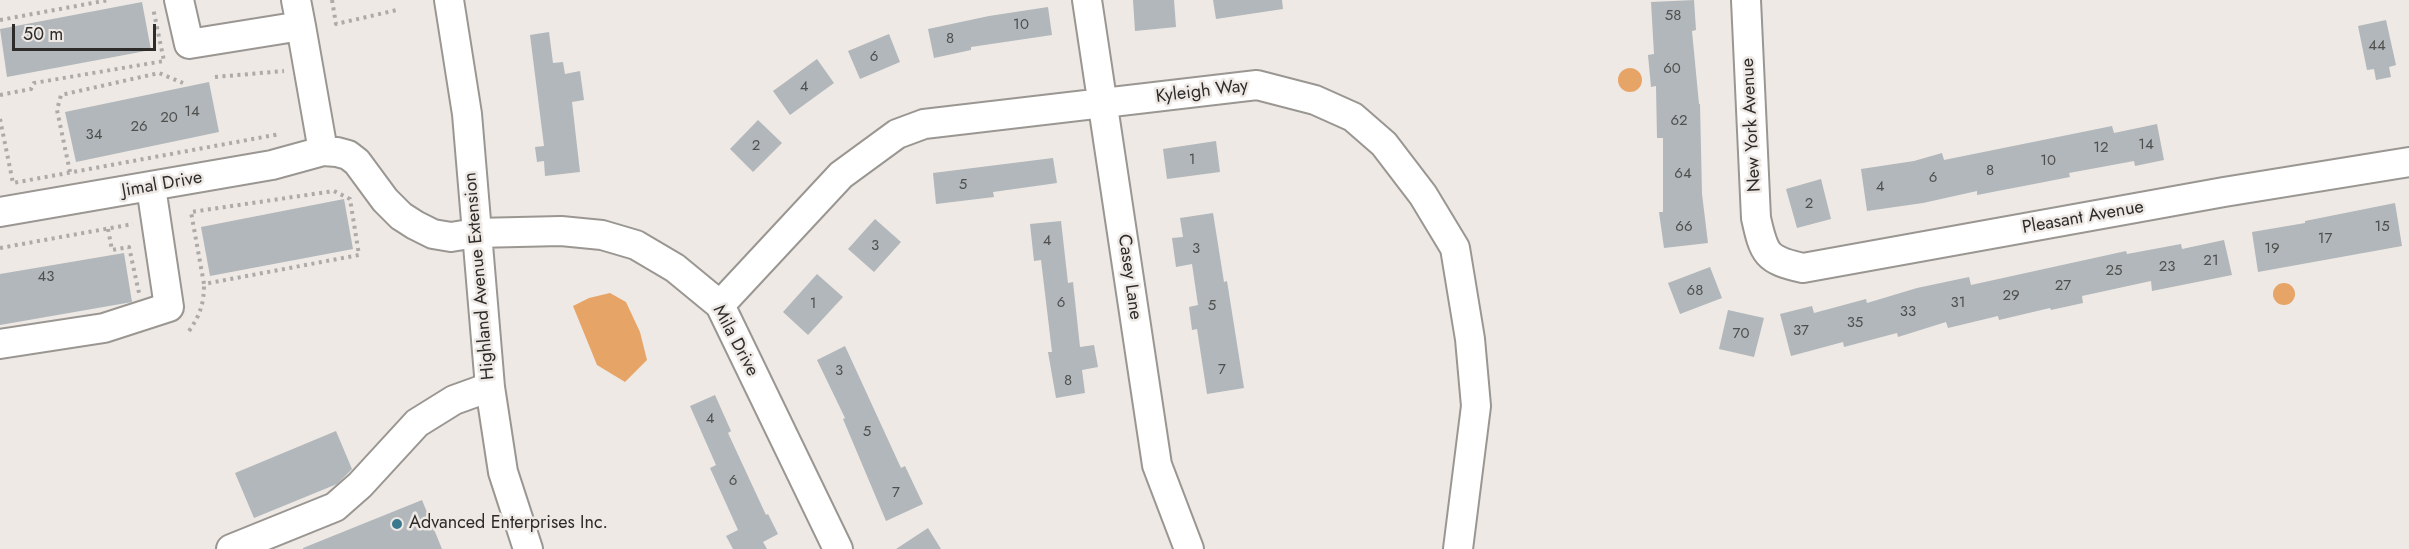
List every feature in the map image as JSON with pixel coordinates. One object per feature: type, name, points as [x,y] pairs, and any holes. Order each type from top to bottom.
[{"type":"street","name":"Highland Avenue Extension","points":[[449,0],[467,114],[490,387],[503,472],[528,549]]},
{"type":"street","name":"Casey Lane","points":[[1087,0],[1158,465],[1189,549]]},
{"type":"street","name":"New York Avenue","points":[[1746,0],[1756,218],[1762,248]]},
{"type":"street","points":[[166,4],[189,44],[298,13],[323,151]]},
{"type":"street","name":"Kyleigh Way","points":[[720,305],[841,175],[897,134],[924,124],[1257,85],[1315,100],[1353,117],[1384,144],[1423,195],[1455,248],[1470,339],[1476,406],[1458,549]]},
{"type":"street","name":"Jimal Drive","points":[[0,212],[272,165],[323,151],[348,155],[364,171],[384,200],[415,225],[434,234],[451,237],[476,233]]},
{"type":"street","name":"Pleasant Avenue","points":[[1762,248],[1780,263],[1803,268],[2223,192],[2409,162]]},
{"type":"street","points":[[0,344],[104,328],[169,308],[151,187]]},
{"type":"street","name":"Mila Drive","points":[[476,233],[561,231],[602,235],[636,245],[675,268],[720,305],[838,549]]},
{"type":"street","points":[[231,549],[335,507],[360,485],[417,423],[454,400],[490,387]]},
{"type":"path","points":[[0,20],[109,0]]},
{"type":"path","points":[[332,0],[336,24],[397,10]]},
{"type":"path","points":[[0,95],[31,89],[34,83],[164,61],[166,4]]},
{"type":"path","points":[[215,77],[284,71]]},
{"type":"path","points":[[70,172],[57,110],[61,95],[159,73],[183,83]]},
{"type":"path","points":[[0,119],[13,183],[280,134]]},
{"type":"path","points":[[189,331],[199,317],[204,303],[204,284],[191,212],[334,191],[350,199],[359,255],[204,284]]},
{"type":"path","points":[[0,248],[140,223]]},
{"type":"path","points":[[108,229],[112,250],[129,247],[140,297]]},
{"type":"shaded area","points":[[1630,68],[1639,71],[1642,80],[1639,89],[1630,92],[1621,89],[1618,80],[1621,71]]},
{"type":"shaded area","points":[[2284,283],[2292,286],[2295,294],[2292,302],[2284,305],[2276,302],[2273,294],[2276,286]]},
{"type":"shaded area","points":[[610,293],[626,302],[640,332],[647,360],[625,382],[597,365],[573,306],[589,298]]},
{"type":"building","points":[[1133,0],[1174,0],[1176,27],[1135,31]]},
{"type":"building","points":[[1213,0],[1282,0],[1283,9],[1216,19]]},
{"type":"building","points":[[1694,0],[1696,30],[1692,31],[1700,104],[1702,194],[1708,243],[1664,248],[1659,212],[1663,212],[1663,138],[1657,138],[1656,86],[1651,87],[1648,55],[1654,54],[1651,2]]},
{"type":"building","points":[[142,2],[151,50],[7,77],[0,29]]},
{"type":"building","points":[[1048,7],[1052,35],[971,47],[971,50],[934,58],[928,29]]},
{"type":"building","points":[[2386,20],[2396,65],[2389,67],[2391,77],[2376,80],[2374,69],[2367,70],[2358,26]]},
{"type":"building","points":[[549,32],[553,63],[563,62],[565,74],[580,71],[584,100],[572,102],[580,172],[545,176],[544,161],[537,162],[535,147],[544,146],[530,35]]},
{"type":"building","points":[[889,34],[900,62],[860,79],[848,51]]},
{"type":"building","points":[[817,59],[834,83],[790,115],[773,91]]},
{"type":"building","points":[[209,82],[219,132],[76,162],[65,112]]},
{"type":"building","points":[[758,120],[782,143],[753,172],[730,149]]},
{"type":"building","points":[[2157,124],[2164,160],[2135,166],[2134,161],[2069,173],[2070,177],[1977,195],[1977,191],[1923,203],[1867,211],[1861,169],[1914,161],[1942,153],[1944,160],[2112,126],[2114,133]]},
{"type":"building","points":[[1216,141],[1220,172],[1167,179],[1163,149]]},
{"type":"building","points":[[1053,158],[1057,183],[993,192],[994,197],[936,204],[933,173]]},
{"type":"building","points":[[1821,179],[1831,219],[1797,228],[1786,189]]},
{"type":"building","points":[[344,199],[353,249],[210,276],[201,227]]},
{"type":"building","points":[[2395,203],[2402,246],[2258,272],[2252,232]]},
{"type":"building","points":[[1213,213],[1224,282],[1227,281],[1244,388],[1207,394],[1197,329],[1192,330],[1189,307],[1198,305],[1192,264],[1176,267],[1172,238],[1183,237],[1180,218]]},
{"type":"building","points":[[875,219],[901,242],[874,272],[848,249]]},
{"type":"building","points":[[1061,221],[1068,283],[1073,282],[1080,347],[1094,345],[1098,367],[1082,370],[1085,393],[1056,398],[1048,352],[1052,352],[1041,260],[1034,261],[1030,224]]},
{"type":"building","points":[[2224,240],[2232,275],[2152,291],[2151,281],[2082,296],[2083,303],[2051,310],[2050,308],[1999,320],[1998,316],[1948,328],[1946,322],[1898,337],[1897,333],[1844,347],[1843,342],[1791,356],[1780,314],[1812,306],[1814,313],[1866,299],[1867,303],[1917,288],[1969,277],[1971,285],[2126,251],[2127,254],[2181,244],[2182,249]]},
{"type":"building","points":[[124,253],[132,302],[0,325],[0,274]]},
{"type":"building","points":[[1710,267],[1722,298],[1680,314],[1668,283]]},
{"type":"building","points":[[817,274],[843,297],[808,335],[783,312]]},
{"type":"building","points":[[1728,310],[1764,318],[1754,357],[1719,349]]},
{"type":"building","points":[[845,346],[901,468],[905,466],[923,504],[886,521],[843,419],[845,418],[817,360]]},
{"type":"building","points":[[715,395],[731,431],[728,433],[766,515],[768,514],[778,534],[763,542],[767,549],[733,549],[726,536],[738,530],[710,468],[716,465],[690,406]]},
{"type":"building","points":[[336,431],[352,469],[337,484],[254,518],[235,473]]},
{"type":"building","name":"Advanced Enterprises Inc.","points":[[422,500],[442,549],[303,549],[303,548]]},
{"type":"building","points":[[928,528],[941,549],[896,549]]},
{"type":"place","name":"Advanced Enterprises Inc.","points":[[397,524]]}]
